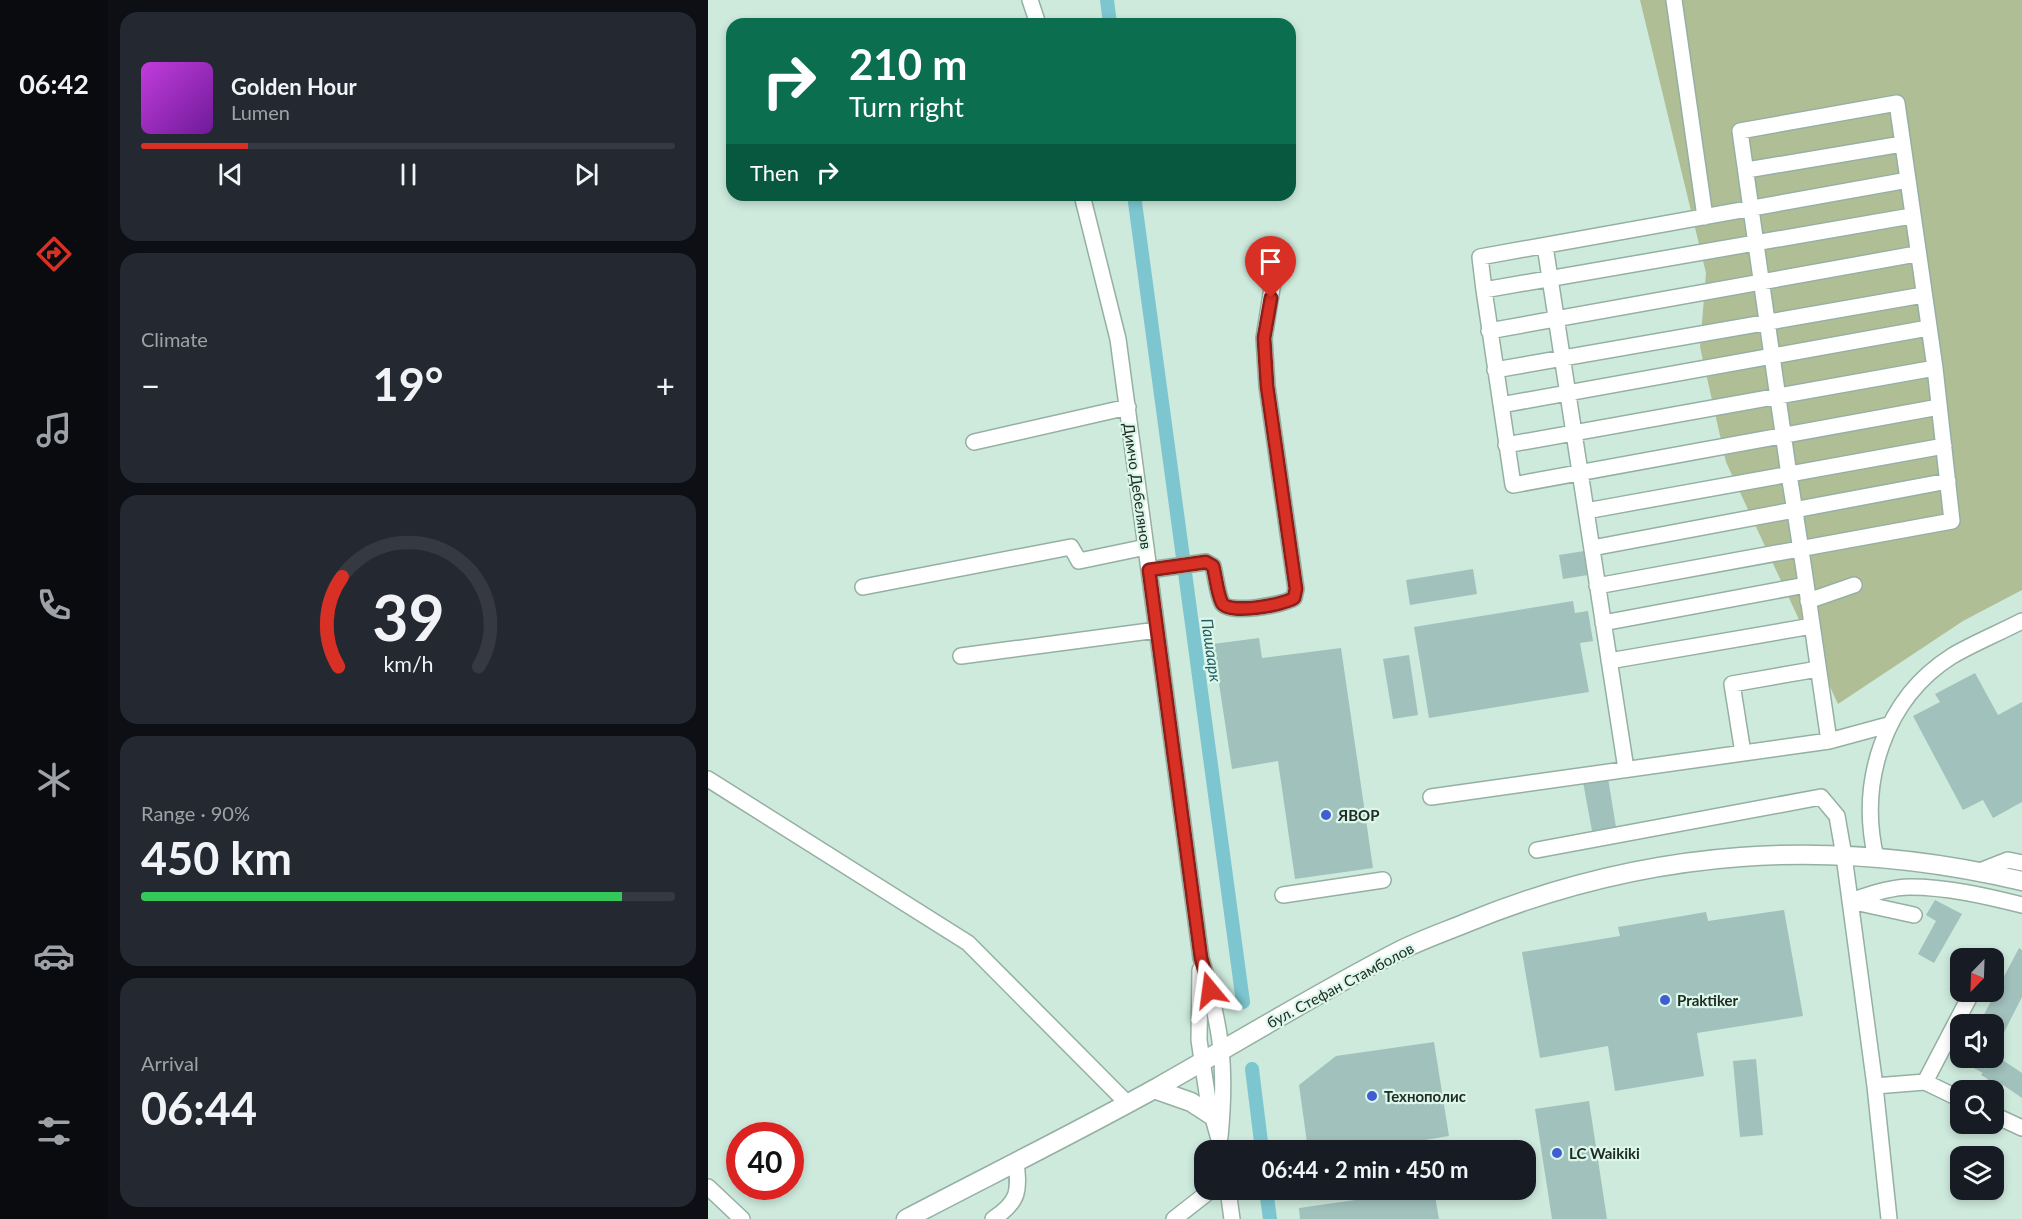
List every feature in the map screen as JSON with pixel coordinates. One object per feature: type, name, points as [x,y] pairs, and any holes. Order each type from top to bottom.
[{"type":"main road","name":"бул. Стефан Стамболов","points":[[906,1219],[1154,1089],[1401,950],[1519,901],[1620,874],[1704,859],[1776,853],[1876,858],[1980,871],[2022,881]]},
{"type":"main road","points":[[1154,1089],[1191,1102],[1214,1117]]},
{"type":"street","points":[[1030,0],[1036,18]]},
{"type":"street","points":[[1674,0],[1705,217]]},
{"type":"street","points":[[1598,586],[1801,549],[1952,521],[1935,368],[1916,254],[1897,103],[1740,131],[1747,170],[1751,209],[1768,320],[1789,475],[1801,549],[1828,741]]},
{"type":"street","points":[[1747,170],[1902,144]]},
{"type":"street","points":[[1908,180],[1480,257],[1489,331],[1513,484],[1940,407]]},
{"type":"street","name":"Димчо Дебелянов","points":[[1084,201],[1118,339],[1201,958],[1215,1005],[1222,1049],[1224,1093],[1221,1140]]},
{"type":"street","points":[[1484,290],[1756,241],[1911,216]]},
{"type":"street","points":[[1545,246],[1626,769]]},
{"type":"street","points":[[1489,331],[1916,254]]},
{"type":"street","points":[[1149,570],[1206,562],[1213,566],[1222,603],[1228,608],[1253,608],[1287,603],[1294,598],[1296,589],[1267,386],[1264,338],[1273,282]]},
{"type":"street","points":[[1495,370],[1923,294]]},
{"type":"street","points":[[1501,405],[1928,328]]},
{"type":"street","points":[[1506,445],[1935,368]]},
{"type":"street","points":[[974,442],[1128,408]]},
{"type":"street","points":[[1586,511],[1944,446]]},
{"type":"street","points":[[1592,548],[1948,481]]},
{"type":"street","points":[[863,587],[1071,547],[1079,561],[1146,547]]},
{"type":"street","points":[[1603,623],[1806,585]]},
{"type":"street","points":[[1808,601],[1854,585]]},
{"type":"street","points":[[1876,858],[1869,828],[1871,791],[1877,754],[1888,725],[1914,690],[1951,657],[2022,621]]},
{"type":"street","points":[[1609,660],[1812,626]]},
{"type":"street","points":[[961,656],[1157,630]]},
{"type":"street","points":[[1743,753],[1732,684],[1818,669]]},
{"type":"street","points":[[1431,797],[1828,741],[1888,725]]},
{"type":"street","points":[[708,779],[968,943],[1127,1103]]},
{"type":"street","points":[[1537,850],[1821,796],[1837,816],[1844,856],[1875,1086],[1889,1219]]},
{"type":"street","points":[[1980,871],[2008,860],[2022,863]]},
{"type":"street","points":[[1282,895],[1383,880]]},
{"type":"street","points":[[1850,901],[1884,891],[1910,887],[1982,895],[2022,905]]},
{"type":"street","points":[[1850,901],[1914,915]]},
{"type":"street","name":"Димчо Дебелянов","points":[[1201,958],[1198,1016],[1202,1062],[1220,1140]]},
{"type":"street","points":[[1925,1082],[1967,1002]]},
{"type":"street","points":[[1875,1086],[1925,1082],[1950,1094]]},
{"type":"street","points":[[2004,1119],[2022,1128]]},
{"type":"street","points":[[993,1219],[1008,1209],[1016,1198],[1017,1161]]},
{"type":"street","points":[[708,1187],[742,1219]]},
{"type":"street","points":[[1173,1219],[1198,1200]]},
{"type":"street","points":[[1229,1200],[1232,1219]]},
{"type":"green space","points":[[1640,0],[2022,0],[2022,590],[1963,621],[1838,704],[1726,462],[1700,347],[1706,273]]},
{"type":"building","points":[[1584,551],[1588,575],[1563,579],[1559,555]]},
{"type":"building","points":[[1473,569],[1477,594],[1410,605],[1406,580]]},
{"type":"building","points":[[1573,601],[1575,613],[1588,611],[1593,641],[1580,643],[1589,692],[1429,718],[1414,627]]},
{"type":"building","name":"ЯВОР","points":[[1259,638],[1262,658],[1341,648],[1373,868],[1295,879],[1278,761],[1232,769],[1213,644]]},
{"type":"building","points":[[1409,655],[1418,715],[1393,719],[1383,659]]},
{"type":"building","points":[[1975,673],[1998,715],[2022,702],[2022,802],[1993,818],[1983,800],[1963,810],[1913,716],[1940,702],[1935,694]]},
{"type":"building","points":[[1608,778],[1616,827],[1592,831],[1583,782]]},
{"type":"building","points":[[1935,900],[1962,914],[1934,963],[1918,954],[1936,921],[1926,915]]},
{"type":"building","name":"Praktiker","points":[[1784,910],[1803,1016],[1697,1033],[1704,1076],[1615,1091],[1608,1046],[1540,1058],[1522,952],[1620,936],[1618,927],[1706,912],[1708,921]]},
{"type":"building","points":[[2019,948],[2022,950],[2022,997],[2004,1032],[2004,1014],[1984,1014],[1991,1002],[2004,1002],[2004,976]]},
{"type":"building","name":"Технополис","points":[[1434,1042],[1449,1136],[1425,1140],[1307,1140],[1299,1085],[1336,1056]]},
{"type":"building","points":[[1756,1059],[1763,1135],[1740,1137],[1733,1061]]},
{"type":"building","points":[[2004,1061],[2022,1073],[2022,1098],[2004,1085],[2004,1080],[1987,1080],[1981,1075],[1986,1068],[2004,1068]]},
{"type":"building","points":[[1974,1068],[1985,1068],[1983,1073]]},
{"type":"building","points":[[1589,1101],[1607,1219],[1552,1219],[1535,1109]]},
{"type":"building","points":[[1355,1200],[1436,1200],[1439,1219],[1300,1219],[1299,1208]]},
{"type":"waterway","name":"Пашаарк","points":[[1107,0],[1109,18]]},
{"type":"waterway","name":"Пашаарк","points":[[1135,201],[1243,1002]]},
{"type":"waterway","name":"Пашаарк","points":[[1252,1069],[1261,1140]]},
{"type":"waterway","name":"Пашаарк","points":[[1267,1200],[1270,1219]]},
{"type":"place","name":"ЯВОР","points":[[1326,815]]},
{"type":"place","name":"Praktiker","points":[[1665,1000]]},
{"type":"place","name":"Технополис","points":[[1372,1096]]},
{"type":"place","name":"LC Waikiki","points":[[1557,1153]]},
{"type":"route","points":[[1210,990],[1201,958],[1149,570],[1206,562],[1213,566],[1222,603],[1228,608],[1253,608],[1287,603],[1294,598],[1296,589],[1267,386],[1264,338],[1271,298]]}]
